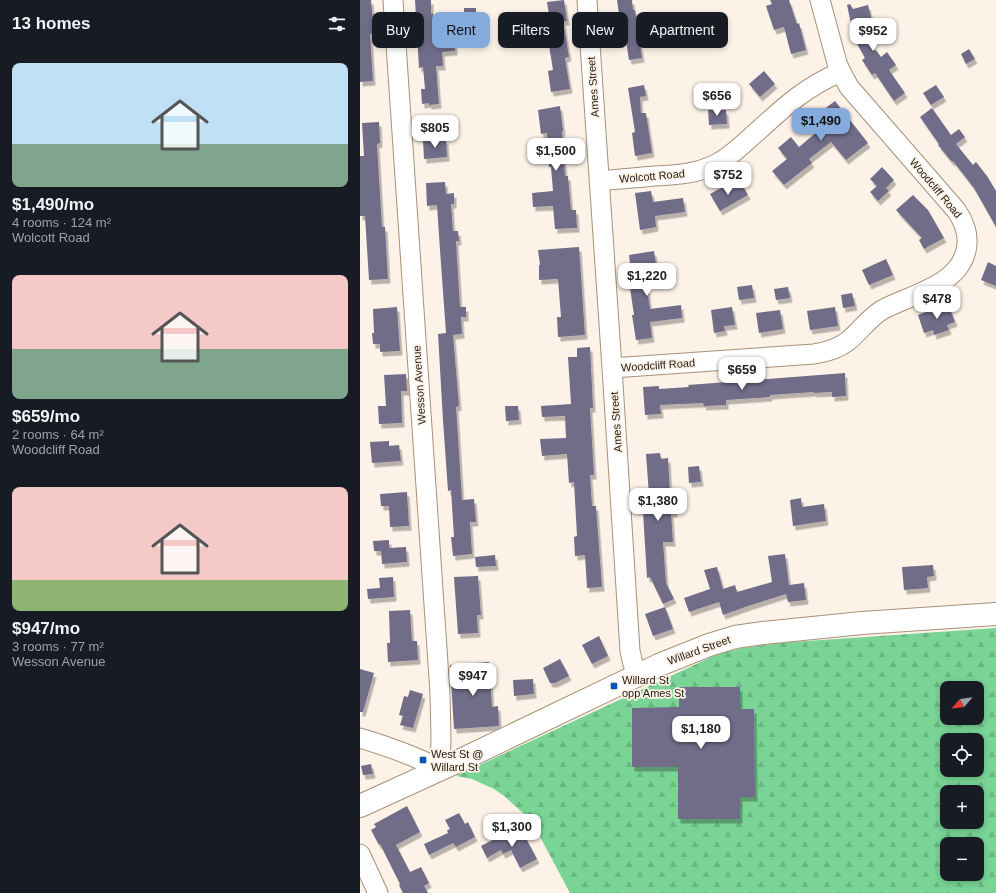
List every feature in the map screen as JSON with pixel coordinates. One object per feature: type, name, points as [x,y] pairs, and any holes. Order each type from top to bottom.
[{"type":"main road","name":"Willard Street","points":[[360,806],[682,655],[709,645],[748,635],[862,623],[996,614]]},
{"type":"street","name":"Wesson Avenue","points":[[393,0],[440,693],[440,769]]},
{"type":"street","name":"Ames Street","points":[[587,0],[630,651],[637,676]]},
{"type":"street","name":"Woodcliff Road","points":[[612,368],[814,354],[829,351],[842,346],[849,341],[878,313],[941,283],[958,267],[962,260],[967,246],[967,232],[962,220],[956,210],[849,87],[834,55],[820,0]]},
{"type":"street","name":"Wolcott Road","points":[[599,181],[681,174],[699,171],[713,166],[734,152],[801,93],[821,81],[841,72]]},
{"type":"street","points":[[360,738],[403,752],[440,769]]},
{"type":"street","points":[[360,854],[378,893]]},
{"type":"green space","points":[[996,628],[996,893],[570,893],[539,835],[523,813],[494,789],[472,779],[456,776],[718,654],[742,648],[778,643]]},
{"type":"building","points":[[360,0],[371,0],[372,34],[370,34],[373,81],[360,82]]},
{"type":"building","points":[[415,0],[431,0],[432,48],[455,48],[455,51],[442,52],[443,66],[436,66],[439,104],[422,104],[421,89],[425,89],[423,67],[419,68],[418,48],[424,48],[424,12],[416,12]]},
{"type":"building","points":[[564,0],[567,21],[564,21],[564,12],[549,12],[547,2]]},
{"type":"building","points":[[617,0],[632,0],[633,10],[635,10],[636,17],[636,48],[641,48],[642,58],[629,60],[627,48],[628,12],[619,12]]},
{"type":"building","points":[[770,0],[789,0],[797,24],[799,23],[806,50],[791,54],[784,27],[774,30],[766,6],[772,4]]},
{"type":"building","points":[[850,4],[853,9],[868,5],[873,25],[862,27],[875,51],[876,50],[881,57],[887,52],[896,65],[889,70],[905,93],[894,101],[875,73],[872,75],[862,60],[865,58],[854,38],[847,5]]},
{"type":"building","points":[[464,8],[476,8],[476,12],[464,12]]},
{"type":"building","points":[[564,27],[569,57],[565,58],[570,89],[551,92],[548,71],[553,70],[549,48],[564,48]]},
{"type":"building","points":[[969,49],[975,59],[966,64],[961,54]]},
{"type":"building","points":[[764,71],[775,84],[760,97],[749,84]]},
{"type":"building","points":[[644,85],[646,96],[640,97],[641,113],[646,113],[652,153],[635,156],[632,133],[635,132],[628,88]]},
{"type":"building","points":[[936,85],[944,97],[931,105],[923,93]]},
{"type":"building","points":[[835,101],[868,143],[846,160],[831,142],[809,159],[812,163],[784,185],[772,171],[787,159],[778,148],[791,137],[799,147],[818,131],[809,120]]},
{"type":"building","points":[[560,106],[563,131],[565,176],[568,176],[571,210],[576,210],[577,228],[555,229],[553,206],[533,207],[532,193],[553,191],[551,167],[549,167],[547,133],[541,134],[538,110]]},
{"type":"building","points":[[932,108],[951,135],[959,129],[965,137],[956,144],[973,165],[976,162],[996,191],[996,227],[974,188],[953,161],[952,162],[938,145],[939,144],[920,117]]},
{"type":"building","points":[[708,110],[726,110],[727,124],[709,125]]},
{"type":"building","points":[[379,122],[380,143],[377,144],[382,227],[385,227],[388,279],[369,280],[365,216],[360,216],[360,156],[364,156],[362,123]]},
{"type":"building","points":[[446,139],[447,157],[424,159],[423,140]]},
{"type":"building","points":[[882,167],[894,180],[886,188],[889,191],[878,201],[870,192],[877,186],[870,179]]},
{"type":"building","points":[[445,182],[446,194],[454,193],[454,204],[451,204],[453,231],[458,231],[459,241],[456,241],[460,307],[466,307],[466,317],[461,317],[462,334],[453,335],[459,406],[456,407],[462,500],[474,499],[476,522],[470,522],[472,554],[453,556],[451,537],[454,537],[451,490],[448,491],[438,334],[446,333],[437,205],[427,206],[426,183]]},
{"type":"building","points":[[741,183],[748,195],[720,211],[710,194],[728,184],[730,189]]},
{"type":"building","points":[[651,191],[653,202],[683,198],[685,212],[655,216],[656,227],[640,230],[635,193]]},
{"type":"building","points":[[913,195],[928,210],[944,238],[924,249],[919,240],[922,238],[896,210]]},
{"type":"building","points":[[579,247],[585,335],[558,337],[557,317],[561,317],[558,279],[539,280],[540,265],[538,250]]},
{"type":"building","points":[[654,251],[657,272],[645,274],[650,309],[681,305],[682,318],[650,322],[652,338],[636,340],[632,315],[634,315],[630,288],[633,287],[629,255]]},
{"type":"building","points":[[886,259],[893,275],[869,285],[862,270]]},
{"type":"building","points":[[988,262],[996,266],[996,286],[981,280]]},
{"type":"building","points":[[752,285],[754,298],[739,300],[737,287]]},
{"type":"building","points":[[788,287],[790,298],[776,300],[774,289]]},
{"type":"building","points":[[852,293],[855,306],[843,308],[841,295]]},
{"type":"building","points":[[948,304],[955,322],[947,325],[949,330],[934,335],[933,330],[924,333],[918,315]]},
{"type":"building","points":[[397,307],[400,351],[380,352],[380,344],[373,344],[373,309]]},
{"type":"building","points":[[732,307],[735,325],[724,326],[725,331],[714,333],[711,310]]},
{"type":"building","points":[[835,307],[838,326],[810,330],[807,311]]},
{"type":"building","points":[[780,310],[783,329],[759,333],[756,313]]},
{"type":"building","points":[[590,347],[593,408],[590,408],[594,475],[590,475],[592,506],[596,506],[602,587],[587,588],[585,555],[575,556],[574,537],[577,536],[574,482],[569,483],[567,454],[542,456],[540,439],[566,438],[565,416],[542,417],[541,406],[571,404],[568,357],[577,357],[577,348]]},
{"type":"building","points":[[845,373],[846,396],[832,397],[832,392],[814,392],[726,400],[726,405],[704,406],[703,403],[660,405],[661,414],[645,415],[643,387],[659,386],[659,389],[689,387],[688,385]]},
{"type":"building","points":[[406,374],[407,391],[401,391],[402,423],[379,424],[378,406],[386,406],[384,375]]},
{"type":"building","points":[[505,406],[518,406],[519,420],[506,421]]},
{"type":"building","points":[[389,441],[389,446],[399,445],[401,461],[372,463],[370,442]]},
{"type":"building","points":[[660,453],[661,459],[668,458],[670,493],[674,493],[675,513],[671,513],[673,542],[663,542],[666,583],[674,599],[663,604],[650,577],[647,578],[642,495],[649,495],[646,454]]},
{"type":"building","points":[[699,466],[701,482],[689,483],[688,467]]},
{"type":"building","points":[[407,492],[409,526],[390,527],[389,506],[381,506],[380,494]]},
{"type":"building","points":[[801,498],[802,507],[824,504],[826,521],[793,526],[790,500]]},
{"type":"building","points":[[389,540],[389,548],[406,547],[407,562],[382,564],[381,551],[374,551],[373,541]]},
{"type":"building","points":[[785,554],[789,585],[804,583],[806,600],[788,602],[786,594],[723,615],[719,602],[689,612],[684,598],[710,589],[704,570],[717,567],[723,589],[735,585],[737,592],[772,582],[768,556]]},
{"type":"building","points":[[495,555],[496,566],[476,567],[475,557]]},
{"type":"building","points":[[933,565],[934,576],[927,577],[928,588],[904,590],[902,567]]},
{"type":"building","points":[[478,576],[481,615],[477,615],[478,633],[458,634],[454,577]]},
{"type":"building","points":[[393,577],[394,597],[368,599],[367,589],[380,588],[379,578]]},
{"type":"building","points":[[665,607],[673,629],[653,636],[645,614]]},
{"type":"building","points":[[410,610],[412,641],[417,641],[418,660],[388,662],[387,643],[390,643],[389,611]]},
{"type":"building","points":[[599,636],[608,656],[592,664],[582,645]]},
{"type":"building","points":[[560,659],[569,676],[555,683],[550,683],[543,668]]},
{"type":"building","points":[[489,662],[492,707],[498,706],[499,726],[454,729],[450,665]]},
{"type":"building","points":[[360,669],[374,673],[363,712],[360,712]]},
{"type":"building","points":[[533,679],[534,694],[514,696],[513,680]]},
{"type":"building","points":[[679,687],[740,687],[740,709],[754,709],[755,797],[740,797],[740,819],[678,819],[678,767],[632,767],[632,708],[679,707]]},
{"type":"building","points":[[410,690],[423,694],[413,728],[400,725],[403,716],[399,715],[404,696],[408,697]]},
{"type":"building","points":[[371,764],[373,774],[363,775],[361,766]]},
{"type":"building","points":[[407,806],[420,832],[396,845],[410,872],[421,867],[429,883],[424,886],[428,893],[403,893],[380,844],[379,845],[371,830],[376,827],[374,824]]},
{"type":"building","points":[[459,813],[465,824],[468,822],[475,837],[456,847],[453,843],[429,855],[424,844],[448,833],[447,830],[450,829],[445,820]]},
{"type":"building","points":[[521,829],[537,859],[520,868],[511,850],[503,854],[501,850],[487,858],[481,846],[506,833],[507,836]]},
{"type":"place","name":"Willard St opp Ames St","points":[[614,686]]},
{"type":"place","name":"West St @ Willard St","points":[[423,760]]}]
